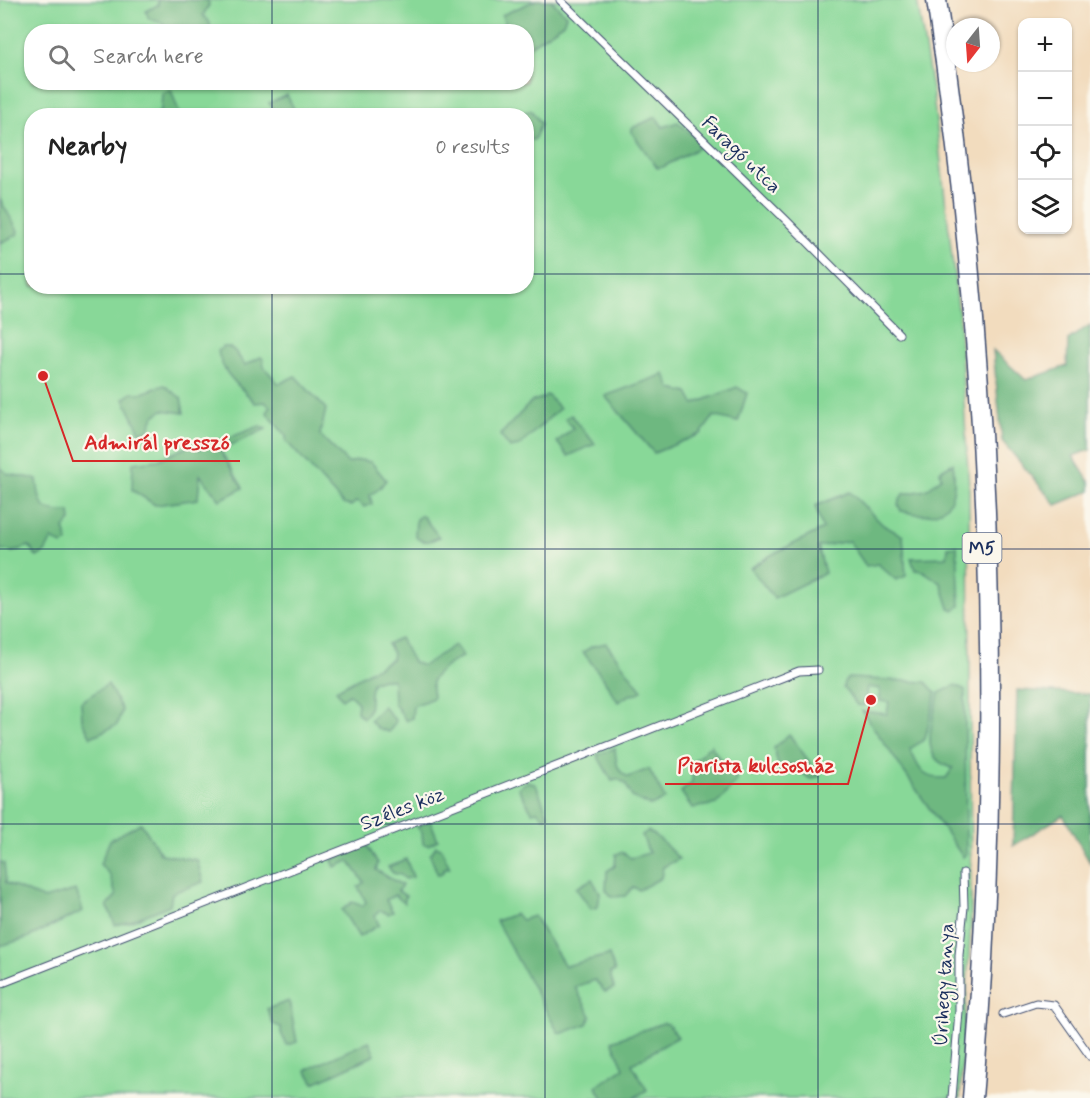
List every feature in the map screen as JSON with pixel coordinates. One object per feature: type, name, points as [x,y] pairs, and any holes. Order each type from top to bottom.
[{"type":"highway","name":"M5","points":[[932,0],[959,208],[970,325],[983,575],[985,692],[983,824],[976,996],[968,1098]]},
{"type":"highway","name":"M5","points":[[941,0],[971,243],[979,326],[990,506],[993,634],[992,813],[988,936],[977,1098]]},
{"type":"street","name":"Faragó utca","points":[[560,0],[786,220],[899,334]]},
{"type":"street","name":"Széles köz","points":[[0,984],[800,671],[818,670]]},
{"type":"street","name":"Úrihegy tanya","points":[[952,1098],[959,1011],[963,873]]},
{"type":"street","points":[[1003,1014],[1036,1003],[1054,1005],[1090,1056]]},
{"type":"green space","points":[[0,0],[917,0],[933,95],[959,316],[969,488],[971,922],[960,1098],[0,1098]]},
{"type":"green space","points":[[158,0],[208,0],[209,5],[203,15],[210,24],[164,24],[149,19],[146,11],[158,5]]},
{"type":"green space","points":[[536,0],[551,0],[566,15],[563,24],[534,43],[534,24],[505,24],[502,15]]},
{"type":"green space","points":[[171,90],[177,108],[161,108],[162,93]]},
{"type":"green space","points":[[287,95],[294,108],[273,108],[269,103]]},
{"type":"green space","points":[[534,114],[541,124],[534,140]]},
{"type":"green space","points":[[656,117],[663,127],[678,122],[697,139],[698,148],[657,168],[632,133],[632,128]]},
{"type":"green space","points":[[0,199],[18,231],[17,235],[0,243]]},
{"type":"green space","points":[[1090,325],[1090,450],[1073,456],[1090,483],[1090,491],[1056,505],[1002,441],[993,350],[1026,380],[1067,366],[1068,340]]},
{"type":"green space","points":[[223,347],[234,350],[245,365],[261,357],[264,367],[279,384],[295,376],[326,409],[320,435],[348,463],[360,460],[371,462],[386,480],[370,495],[372,504],[364,507],[357,501],[351,506],[343,504],[286,441],[286,436],[267,413],[270,407],[265,402],[255,403],[228,374],[218,351]]},
{"type":"green space","points":[[665,374],[671,389],[688,393],[694,404],[737,387],[747,393],[738,422],[714,416],[701,434],[654,453],[605,396]]},
{"type":"green space","points":[[164,385],[181,398],[184,413],[163,410],[154,416],[148,430],[140,432],[124,399],[132,393],[142,393]]},
{"type":"green space","points":[[547,395],[560,408],[519,446],[510,448],[500,435],[532,401]]},
{"type":"green space","points":[[571,415],[595,444],[568,456],[557,442],[573,428],[565,419]]},
{"type":"green space","points":[[260,426],[266,429],[220,450],[243,488],[220,500],[200,475],[198,499],[155,505],[132,490],[133,463],[158,460],[191,445],[199,449]]},
{"type":"green space","points":[[953,463],[954,487],[945,507],[939,512],[926,514],[901,511],[898,504],[903,494],[926,490],[941,478],[940,471]]},
{"type":"green space","points":[[0,467],[8,474],[37,479],[39,496],[44,506],[53,511],[70,512],[71,521],[64,528],[68,542],[62,545],[52,539],[45,552],[37,557],[29,546],[13,552],[0,549]]},
{"type":"green space","points":[[850,492],[883,525],[903,536],[906,576],[896,580],[878,564],[866,566],[849,541],[818,547],[825,573],[774,598],[750,568],[823,529],[815,506]]},
{"type":"green space","points":[[422,515],[439,537],[426,541],[415,536],[416,519]]},
{"type":"green space","points":[[957,546],[960,606],[954,610],[949,608],[941,583],[923,571],[915,570],[911,558],[947,557],[948,547]]},
{"type":"green space","points":[[400,638],[413,662],[423,666],[454,645],[463,656],[436,675],[432,682],[433,698],[413,706],[412,718],[406,721],[394,703],[393,680],[383,679],[373,682],[369,710],[363,718],[357,712],[358,703],[349,694],[342,699],[336,690],[392,659],[393,653],[387,644]]},
{"type":"green space","points":[[606,643],[642,690],[618,702],[583,652],[593,646]]},
{"type":"green space","points":[[848,678],[926,682],[936,693],[925,739],[910,749],[922,772],[938,778],[946,778],[953,768],[934,756],[931,747],[931,726],[939,693],[956,685],[965,690],[966,854],[963,857],[862,711],[887,714],[889,702],[880,701],[880,689],[867,687],[864,706],[857,705],[843,687]]},
{"type":"green space","points":[[108,684],[122,710],[117,725],[91,737],[82,720],[81,702]]},
{"type":"green space","points":[[1017,690],[1090,694],[1090,863],[1063,815],[1013,846]]},
{"type":"green space","points":[[383,706],[396,721],[389,732],[377,728],[370,720]]},
{"type":"green space","points":[[789,734],[820,776],[810,779],[791,764],[780,773],[774,748]]},
{"type":"green space","points":[[711,745],[719,758],[728,763],[737,781],[717,804],[692,808],[681,792],[692,783],[693,762]]},
{"type":"green space","points":[[615,748],[616,761],[621,772],[628,777],[649,769],[665,799],[651,806],[632,797],[625,783],[618,779],[612,781],[597,755]]},
{"type":"green space","points":[[528,781],[536,785],[548,815],[544,817],[537,811],[532,812],[518,788]]},
{"type":"green space","points":[[430,820],[438,840],[428,845],[423,844],[422,832],[417,827]]},
{"type":"green space","points":[[141,823],[161,854],[197,860],[203,882],[172,893],[170,905],[129,922],[115,925],[107,905],[116,896],[110,875],[100,864],[110,840]]},
{"type":"green space","points":[[648,831],[661,840],[679,859],[663,867],[661,878],[639,890],[633,887],[625,896],[612,897],[606,890],[607,871],[615,866],[616,854],[622,852],[631,858],[649,853],[642,835]]},
{"type":"green space","points":[[366,844],[378,863],[376,870],[402,885],[398,891],[406,896],[404,903],[395,895],[386,900],[393,912],[388,914],[380,910],[375,916],[379,925],[359,937],[342,910],[352,902],[363,906],[366,902],[358,887],[364,882],[349,861],[335,867],[332,860]]},
{"type":"green space","points":[[436,846],[441,848],[450,868],[444,868],[443,872],[438,875],[430,855]]},
{"type":"green space","points":[[406,859],[413,877],[405,879],[393,873],[388,867]]},
{"type":"green space","points":[[0,862],[4,863],[6,883],[44,899],[76,890],[83,911],[27,938],[0,946]]},
{"type":"green space","points":[[592,879],[600,893],[598,907],[591,909],[576,888]]},
{"type":"green space","points":[[515,914],[522,920],[534,916],[565,966],[609,955],[615,971],[610,973],[614,988],[605,992],[595,980],[575,987],[591,1016],[587,1024],[563,1033],[558,1032],[496,921]]},
{"type":"green space","points":[[289,1001],[297,1042],[287,1045],[281,1033],[281,1027],[273,1024],[267,1009]]},
{"type":"green space","points":[[663,1023],[668,1024],[678,1037],[632,1064],[647,1090],[634,1098],[603,1098],[596,1086],[624,1068],[612,1041]]},
{"type":"green space","points":[[369,1041],[375,1055],[314,1083],[306,1070]]},
{"type":"place","name":"Admirál presszó","points":[[43,376]]},
{"type":"place","name":"Piarista kulcsosház","points":[[871,700]]}]
